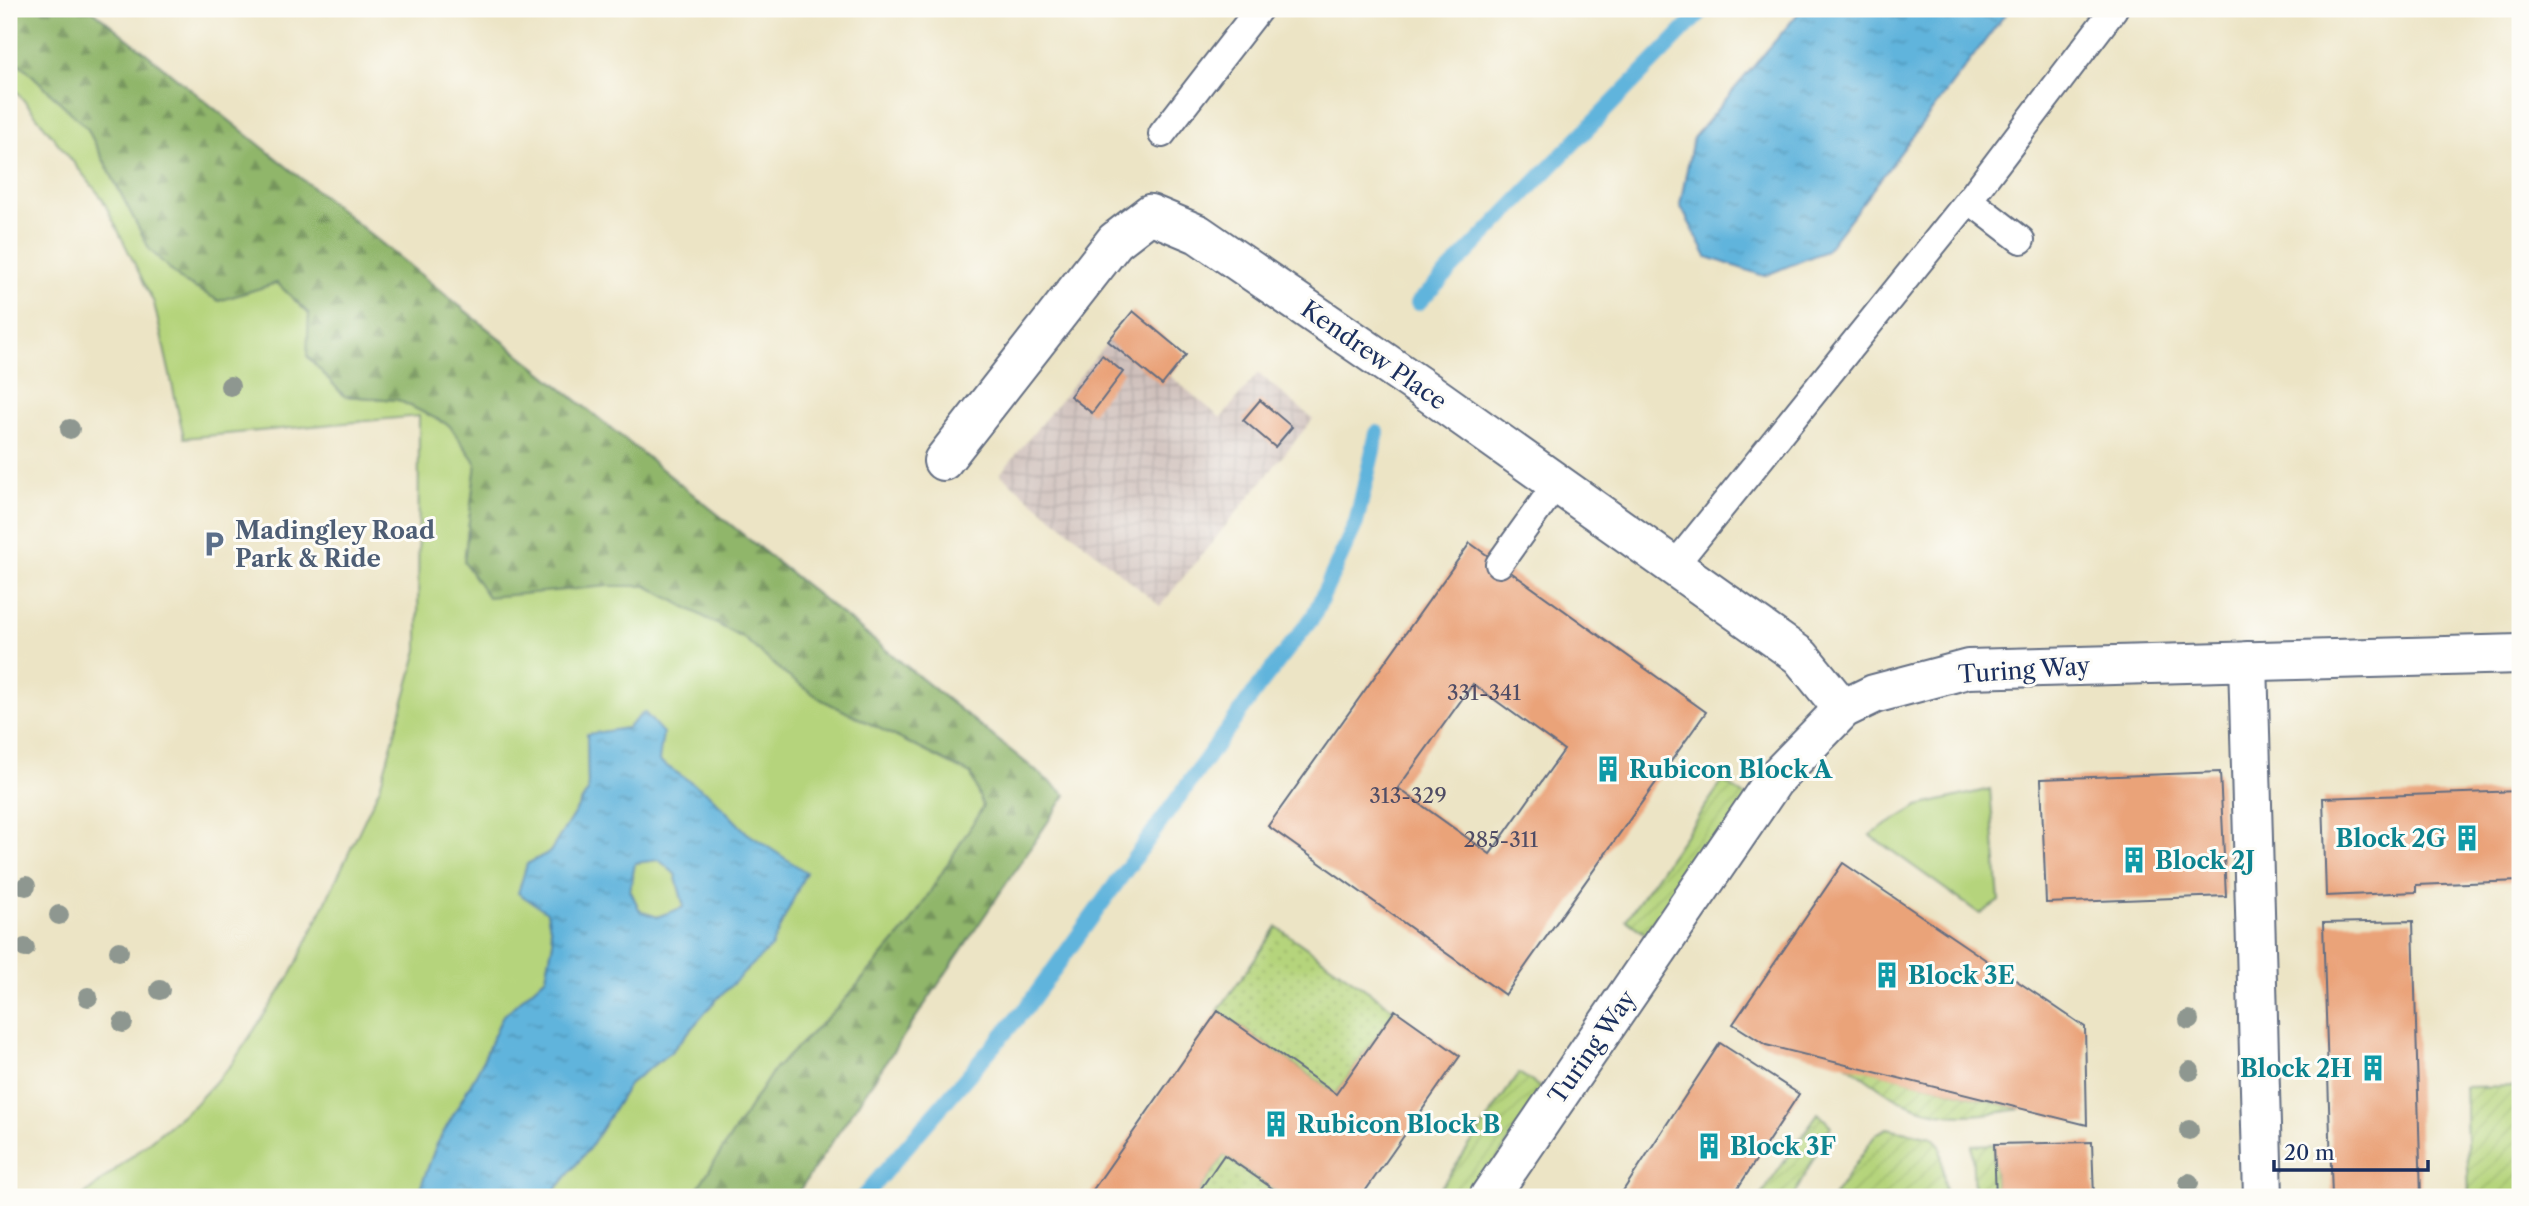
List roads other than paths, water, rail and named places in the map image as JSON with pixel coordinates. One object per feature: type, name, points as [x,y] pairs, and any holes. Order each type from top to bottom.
[{"type":"street","name":"Kendrew Place","points":[[943,461],[1115,241],[1150,214],[1198,234],[1432,394],[1800,656],[1843,709]]},
{"type":"street","name":"Turing Way","points":[[1489,1197],[1774,780],[1843,709],[1874,694],[1968,669],[2520,654]]},
{"type":"street","points":[[2248,661],[2263,1197]]},
{"type":"lane","points":[[1162,134],[1259,9]]},
{"type":"lane","points":[[1674,566],[1969,200],[2114,9]]},
{"type":"lane","points":[[1969,200],[2021,240]]},
{"type":"lane","points":[[1499,564],[1557,483]]},
{"type":"water","points":[[1802,9],[2009,9],[1826,251],[1764,276],[1707,257],[1680,205],[1693,138]]},
{"type":"water","points":[[644,712],[663,733],[659,761],[709,794],[747,833],[806,872],[771,947],[717,999],[672,1051],[630,1083],[591,1146],[550,1197],[417,1197],[436,1146],[480,1067],[502,1017],[546,977],[553,942],[547,912],[518,893],[527,864],[550,852],[588,791],[587,734],[627,728]],"holes":[[[659,860],[675,874],[684,907],[657,917],[640,911],[630,890],[635,863]]]},
{"type":"waterway","points":[[1418,303],[1704,9]]},
{"type":"waterway","points":[[863,1197],[1026,1008],[1259,686],[1313,617],[1356,523],[1377,433]]},
{"type":"place","name":"Madingley Road Park & Ride","points":[[214,544]]},
{"type":"place","name":"Rubicon Block A","points":[[1608,769]]},
{"type":"place","name":"Block 2G","points":[[2467,838]]},
{"type":"place","name":"Block 2J","points":[[2134,860]]},
{"type":"place","name":"Block 3E","points":[[1887,975]]},
{"type":"place","name":"Block 2H","points":[[2373,1068]]},
{"type":"place","name":"Rubicon Block B","points":[[1276,1124]]},
{"type":"place","name":"Block 3F","points":[[1709,1146]]}]
